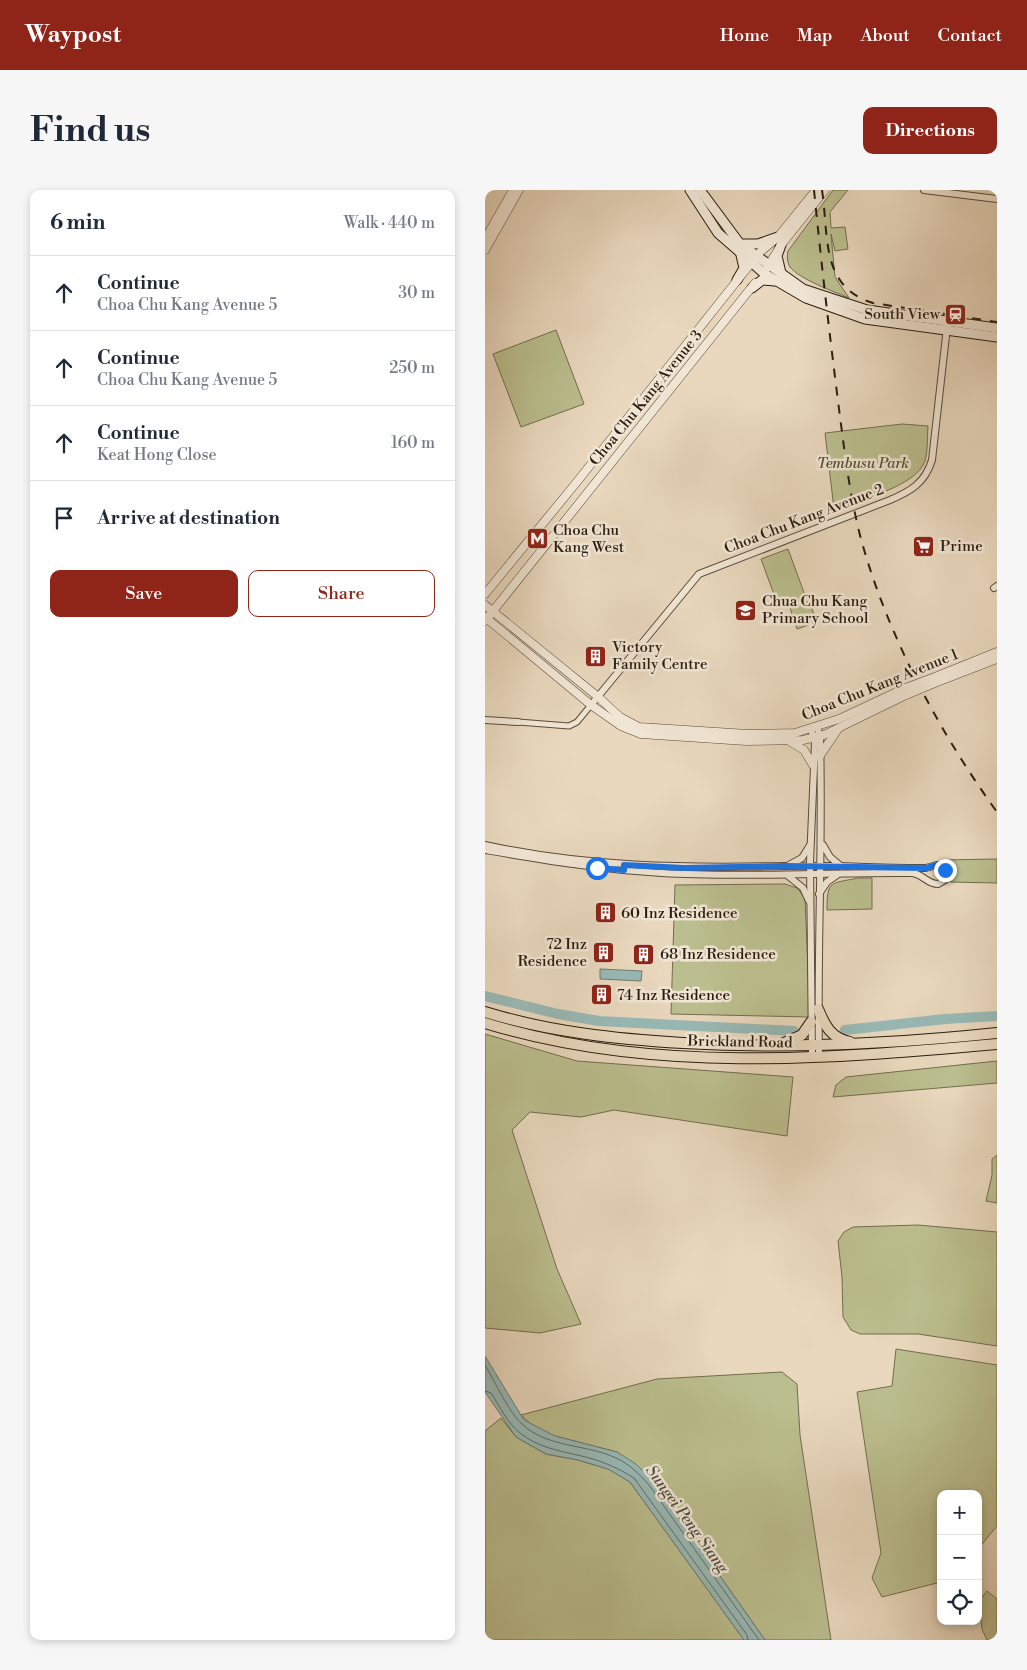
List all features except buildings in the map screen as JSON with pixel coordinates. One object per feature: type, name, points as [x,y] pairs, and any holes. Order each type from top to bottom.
[{"type":"main road","points":[[690,190],[718,233],[806,298],[865,319],[947,327],[997,328]]},
{"type":"main road","points":[[700,190],[740,248],[744,260],[744,268],[737,280]]},
{"type":"main road","points":[[740,248],[780,241],[777,256],[779,278]]},
{"type":"main road","points":[[752,288],[761,280],[779,278]]},
{"type":"main road","points":[[947,327],[997,337]]},
{"type":"main road","points":[[818,1009],[824,1023],[835,1036],[842,1040],[868,1044]]},
{"type":"main road","name":"Brickland Road","points":[[485,1012],[544,1028],[615,1039],[738,1046],[776,1046],[851,1057],[997,1044]]},
{"type":"main road","points":[[776,1046],[797,1039],[811,1022]]},
{"type":"main road","name":"Brickland Road","points":[[485,1023],[578,1044],[638,1052],[753,1058],[816,1052],[868,1044],[997,1033]]},
{"type":"street","points":[[485,239],[513,190]]},
{"type":"street","points":[[485,250],[519,190]]},
{"type":"street","name":"Choa Chu Kang Avenue 3","points":[[486,619],[752,288],[766,268],[780,241],[817,190]]},
{"type":"street","name":"Choa Chu Kang Avenue 3","points":[[485,594],[737,280],[754,260],[780,241],[825,190]]},
{"type":"street","points":[[924,190],[997,199]]},
{"type":"street","name":"Choa Chu Kang Avenue 2","points":[[591,704],[699,574],[890,500],[911,491],[919,484],[932,460],[947,327]]},
{"type":"street","name":"Choa Chu Kang Avenue 1","points":[[485,605],[620,717],[639,727],[650,729],[765,734],[789,733],[814,728],[905,692],[997,652]]},
{"type":"street","name":"Choa Chu Kang Avenue 1","points":[[486,619],[591,704],[621,726],[641,734],[791,742],[817,737],[905,692]]},
{"type":"street","name":"Choa Chu Kang Avenue 1","points":[[936,679],[997,659]]},
{"type":"street","points":[[485,720],[573,724],[591,704]]},
{"type":"street","points":[[848,714],[852,718],[857,718]]},
{"type":"street","points":[[819,757],[827,742],[841,726]]},
{"type":"street","points":[[814,728],[819,757],[822,844],[816,1052]]},
{"type":"street","points":[[816,1052],[811,1022],[810,844],[813,765],[817,737]]},
{"type":"street","points":[[791,742],[804,750],[813,765]]},
{"type":"street","points":[[785,866],[801,858],[810,844]]},
{"type":"street","points":[[822,844],[830,857],[842,870]]},
{"type":"street","points":[[485,845],[571,861],[683,874],[787,875],[810,874],[821,870]]},
{"type":"street","points":[[485,850],[597,868],[810,866],[821,870],[842,870],[926,868],[937,865],[943,867],[947,874],[945,880],[938,884],[931,883],[919,874],[842,870],[831,877],[819,896]]},
{"type":"street","points":[[787,875],[803,888],[810,904]]},
{"type":"green space","points":[[833,190],[848,190],[830,212],[831,228],[845,227],[848,249],[835,251],[831,234],[835,277],[849,298],[801,276],[790,267],[787,257],[788,251]]},
{"type":"green space","points":[[556,330],[584,404],[521,427],[493,354]]},
{"type":"green space","name":"Tembusu Park","points":[[902,424],[928,426],[926,457],[919,470],[899,485],[871,497],[834,509],[825,433]]},
{"type":"green space","points":[[788,549],[806,598],[779,608],[761,559]]},
{"type":"green space","points":[[809,601],[817,622],[797,629],[790,608]]},
{"type":"green space","points":[[997,859],[997,883],[950,882],[951,870],[942,860]]},
{"type":"green space","points":[[858,878],[872,878],[872,909],[827,910],[828,893],[832,885]]},
{"type":"green space","points":[[785,884],[797,888],[805,898],[810,1017],[671,1014],[675,885]]},
{"type":"green space","points":[[485,1034],[577,1061],[793,1077],[787,1136],[614,1110],[581,1117],[530,1112],[512,1130],[557,1269],[581,1324],[540,1333],[485,1328]]},
{"type":"green space","points":[[997,1061],[997,1083],[833,1097],[836,1085],[846,1077]]},
{"type":"green space","points":[[997,1155],[997,1203],[986,1201],[992,1175],[992,1159]]},
{"type":"green space","points":[[918,1225],[997,1232],[997,1346],[918,1334],[860,1334],[851,1330],[843,1317],[842,1277],[838,1241],[844,1232],[853,1227]]},
{"type":"green space","points":[[896,1349],[997,1365],[997,1526],[982,1544],[982,1490],[937,1490],[937,1583],[882,1597],[872,1578],[881,1553],[857,1392],[892,1386]]},
{"type":"green space","points":[[782,1372],[797,1384],[800,1435],[831,1640],[765,1640],[653,1481],[617,1452],[555,1436],[534,1427],[521,1415],[657,1379]]},
{"type":"green space","points":[[501,1418],[516,1437],[546,1454],[578,1460],[608,1469],[630,1482],[744,1640],[485,1640],[485,1431]]},
{"type":"green space","points":[[987,1591],[997,1599],[997,1640],[987,1640],[982,1629],[982,1597]]},
{"type":"water","points":[[600,969],[642,971],[641,981],[600,979]]},
{"type":"water","points":[[485,1356],[524,1420],[555,1436],[617,1452],[636,1464],[653,1481],[765,1640],[744,1640],[630,1482],[608,1469],[578,1460],[546,1454],[516,1437],[485,1392]]},
{"type":"waterway","points":[[485,996],[558,1014],[599,1021],[794,1031]]},
{"type":"waterway","points":[[845,1030],[945,1019],[997,1016]]},
{"type":"railway","points":[[814,190],[845,453],[861,539],[885,610],[917,681],[955,749],[997,812]]},
{"type":"railway","points":[[822,190],[830,258],[835,272],[844,285],[856,295],[873,303],[997,322]]},
{"type":"place","name":"South View","points":[[956,314]]},
{"type":"place","name":"Choa Chu Kang West","points":[[537,539]]},
{"type":"place","name":"Prime","points":[[924,546]]},
{"type":"place","name":"Chua Chu Kang Primary School","points":[[746,610]]},
{"type":"place","name":"Victory Family Centre","points":[[596,656]]},
{"type":"place","name":"60 Inz Residence","points":[[605,913]]},
{"type":"place","name":"72 Inz Residence","points":[[603,953]]},
{"type":"place","name":"68 Inz Residence","points":[[644,954]]},
{"type":"place","name":"74 Inz Residence","points":[[601,995]]},
{"type":"route","points":[[597,868],[624,870],[624,865],[684,868],[785,866],[926,868],[937,865],[945,870]]},
{"type":"water label","name":"Sungei Peng Siang","points":[[687,1519]]}]
